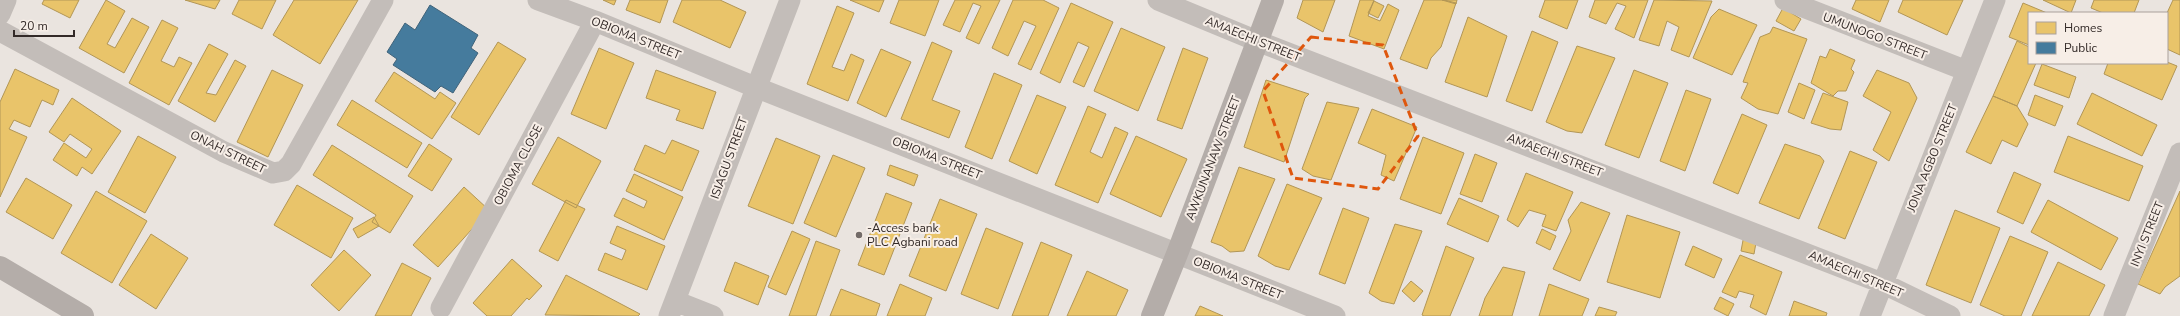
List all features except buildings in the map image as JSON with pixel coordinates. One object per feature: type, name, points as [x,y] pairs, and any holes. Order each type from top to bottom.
[{"type":"street","points":[[0,14],[6,0]]},
{"type":"street","name":"ONAH STREET","points":[[0,31],[224,152],[273,173],[284,171],[291,164],[383,0]]},
{"type":"street","name":"OBIOMA STREET","points":[[538,0],[595,21],[755,87],[1335,316]]},
{"type":"street","name":"ISIAGU STREET","points":[[672,309],[755,87],[790,0]]},
{"type":"street","name":"AMAECHI STREET","points":[[1158,0],[1257,41],[1882,283],[1950,316]]},
{"type":"street","name":"AWKUNANAW STREET","points":[[1152,316],[1273,0]]},
{"type":"street","name":"UMUNOGO STREET","points":[[1785,0],[1967,71]]},
{"type":"street","name":"JONA AGBO STREET","points":[[1870,316],[1995,0]]},
{"type":"street","name":"OBIOMA CLOSE","points":[[441,308],[595,21]]},
{"type":"street","name":"INYI STREET","points":[[2114,316],[2180,153]]},
{"type":"street","points":[[0,268],[83,316]]},
{"type":"street","points":[[672,309],[713,316]]},
{"type":"highlighted area","points":[[1311,37],[1383,45],[1418,136],[1378,189],[1293,178],[1263,91]]},
{"type":"place","name":"-Access bank PLC Agbani road","points":[[859,235]]}]
